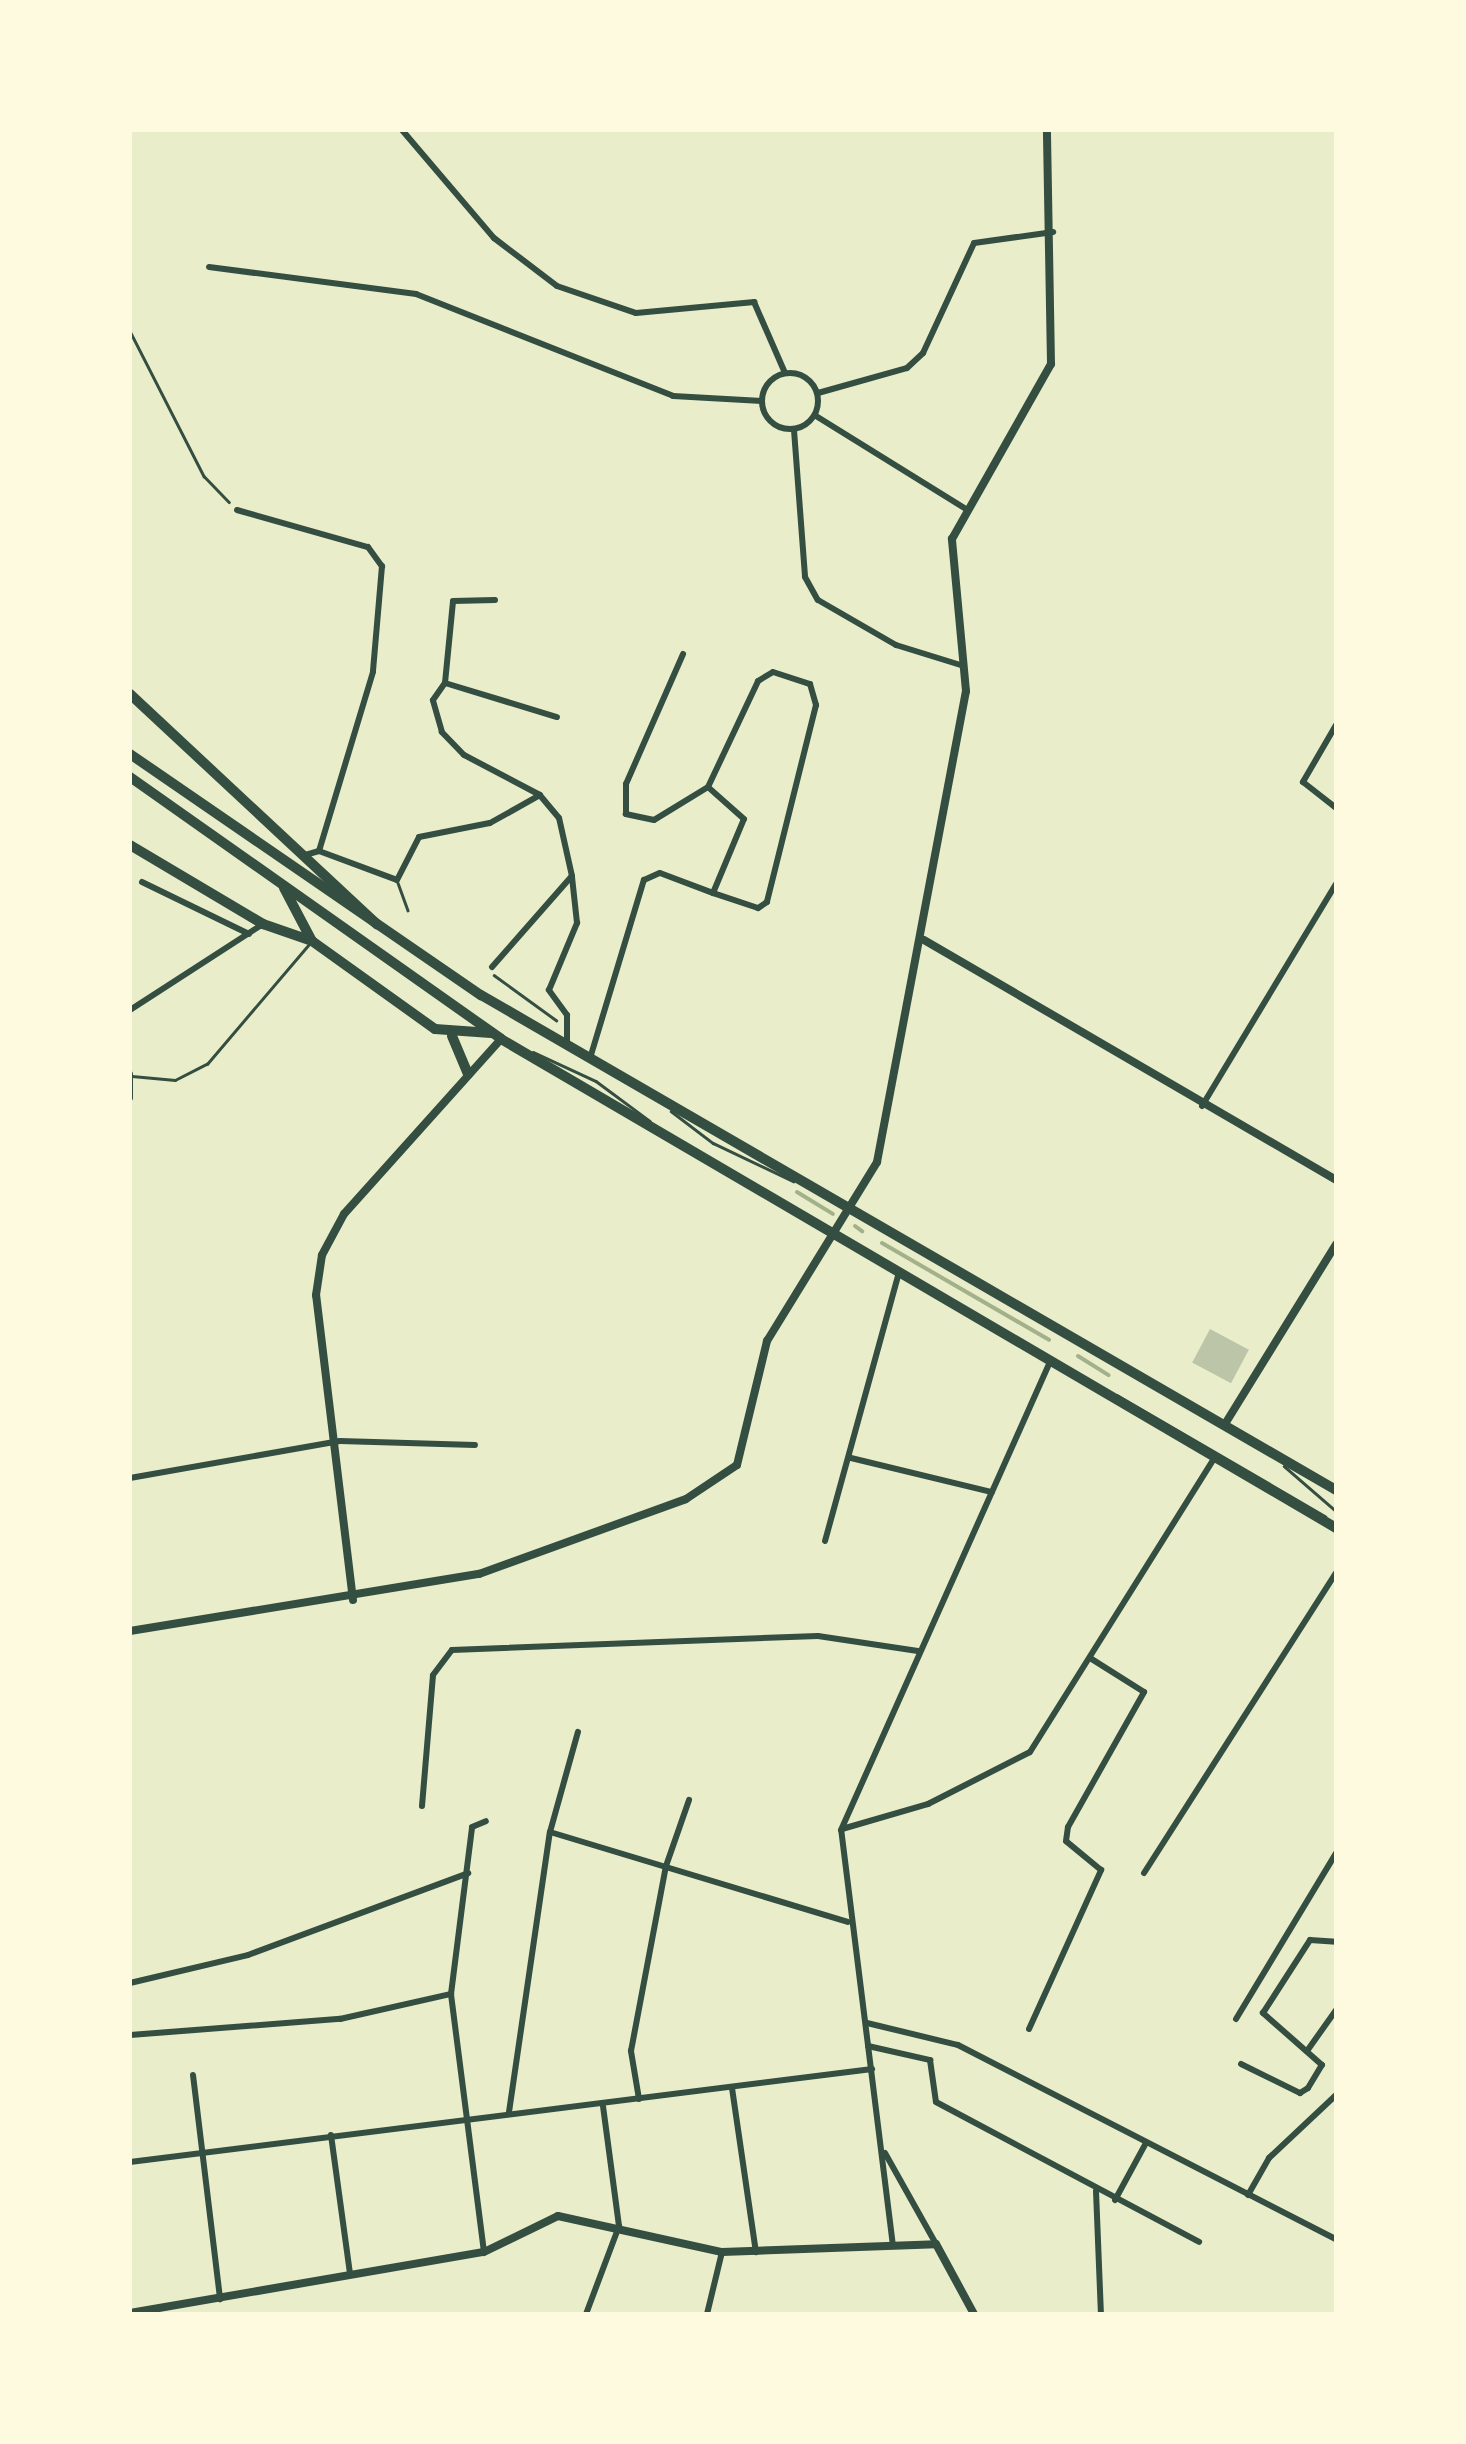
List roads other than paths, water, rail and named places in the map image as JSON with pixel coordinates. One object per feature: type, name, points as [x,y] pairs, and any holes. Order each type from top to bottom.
[{"type":"highway","points":[[130,694],[384,932]]},
{"type":"highway","points":[[130,754],[384,932],[1336,1490]]},
{"type":"highway","points":[[130,777],[497,1036],[832,1238],[1336,1526]]},
{"type":"highway","points":[[130,845],[263,924],[312,941],[452,1036],[468,1074]]},
{"type":"highway","points":[[281,882],[312,941]]},
{"type":"highway","points":[[452,1036],[497,1036]]},
{"type":"street","points":[[402,130],[494,238],[557,286],[636,313],[754,302],[785,373]]},
{"type":"street","points":[[130,1631],[353,1600],[479,1574],[726,1477],[737,1465],[767,1341],[855,1208],[877,1162],[924,940],[965,666],[951,592],[952,539],[966,509],[1042,392],[1053,232],[1048,130]]},
{"type":"street","points":[[818,394],[907,368],[923,353],[974,243],[1053,232]]},
{"type":"street","points":[[210,268],[416,294],[673,396],[762,401]]},
{"type":"street","points":[[785,373],[806,377],[818,394],[816,416]]},
{"type":"street","points":[[762,401],[785,373]]},
{"type":"street","points":[[762,401],[774,425],[794,430],[816,416]]},
{"type":"street","points":[[816,416],[966,509]]},
{"type":"street","points":[[794,430],[805,578],[818,600],[896,645],[965,666]]},
{"type":"street","points":[[237,510],[368,547],[382,566],[380,646],[319,851]]},
{"type":"street","points":[[494,600],[455,598],[445,683],[433,700],[442,732],[464,756],[540,795],[560,818],[577,923],[549,990],[566,1016],[567,1042]]},
{"type":"street","points":[[591,1055],[644,880],[660,873],[713,893],[767,902],[816,704],[810,684],[773,672],[758,681],[708,787],[644,823],[622,802],[683,654]]},
{"type":"street","points":[[445,683],[509,710],[557,716]]},
{"type":"street","points":[[1336,726],[1303,782],[1336,808]]},
{"type":"street","points":[[708,787],[745,813],[713,893]]},
{"type":"street","points":[[305,855],[319,851],[397,880],[420,836],[490,823],[540,795]]},
{"type":"street","points":[[494,972],[572,876]]},
{"type":"street","points":[[142,882],[249,934]]},
{"type":"street","points":[[1202,1106],[1336,884]]},
{"type":"street","points":[[130,1010],[263,924]]},
{"type":"street","points":[[924,940],[1202,1106],[1336,1180]]},
{"type":"street","points":[[353,1600],[340,1442],[316,1295],[322,1256],[344,1214],[497,1036]]},
{"type":"street","points":[[130,1098],[131,1075]]},
{"type":"street","points":[[1225,1424],[1336,1244]]},
{"type":"street","points":[[824,1541],[851,1458],[898,1276]]},
{"type":"street","points":[[893,2247],[866,2022],[848,1922],[841,1830],[1050,1362]]},
{"type":"street","points":[[130,1478],[340,1442],[476,1445]]},
{"type":"street","points":[[851,1458],[992,1492]]},
{"type":"street","points":[[841,1830],[1022,1760],[1215,1458]]},
{"type":"street","points":[[1144,1874],[1336,1574]]},
{"type":"street","points":[[422,1806],[433,1675],[452,1650],[818,1636],[918,1651]]},
{"type":"street","points":[[1029,2030],[1101,1866],[1066,1841],[1068,1827],[1144,1692],[1090,1658]]},
{"type":"street","points":[[508,2112],[550,1832],[578,1732]]},
{"type":"street","points":[[638,2100],[631,2052],[666,1866],[689,1800]]},
{"type":"street","points":[[484,2252],[450,1994],[472,1827],[486,1821]]},
{"type":"street","points":[[550,1832],[848,1922]]},
{"type":"street","points":[[1236,2019],[1336,1853]]},
{"type":"street","points":[[130,1983],[248,1955],[468,1873]]},
{"type":"street","points":[[1241,2064],[1300,2093],[1322,2064],[1263,2013],[1310,1940],[1336,1942]]},
{"type":"street","points":[[130,2035],[340,2019],[450,1994]]},
{"type":"street","points":[[1307,2050],[1336,2010]]},
{"type":"street","points":[[866,2022],[958,2044],[1336,2239]]},
{"type":"street","points":[[868,2046],[930,2060],[933,2100],[1199,2242]]},
{"type":"street","points":[[130,2162],[508,2112],[603,2106],[872,2069]]},
{"type":"street","points":[[194,2076],[199,2154],[220,2298]]},
{"type":"street","points":[[732,2088],[756,2252]]},
{"type":"street","points":[[1248,2196],[1269,2158],[1336,2095]]},
{"type":"street","points":[[586,2314],[619,2226],[603,2106]]},
{"type":"street","points":[[330,2135],[350,2272]]},
{"type":"street","points":[[1115,2200],[1146,2143]]},
{"type":"street","points":[[882,2148],[974,2314]]},
{"type":"street","points":[[1096,2190],[1102,2314]]},
{"type":"street","points":[[130,2313],[350,2272],[484,2252],[558,2216],[619,2226],[722,2252],[936,2244]]},
{"type":"street","points":[[707,2314],[722,2252]]},
{"type":"lane","points":[[397,880],[408,910]]},
{"type":"lane","points":[[131,1075],[175,1080],[207,1064],[312,941]]},
{"type":"lane","points":[[1101,1392],[1138,1401],[1336,1526]]},
{"type":"lane","points":[[1266,1449],[1336,1510]]},
{"type":"waterway","points":[[797,1192],[833,1214]]},
{"type":"waterway","points":[[855,1226],[862,1231]]},
{"type":"waterway","points":[[882,1243],[1049,1340]]},
{"type":"waterway","points":[[1078,1356],[1109,1375]]}]
